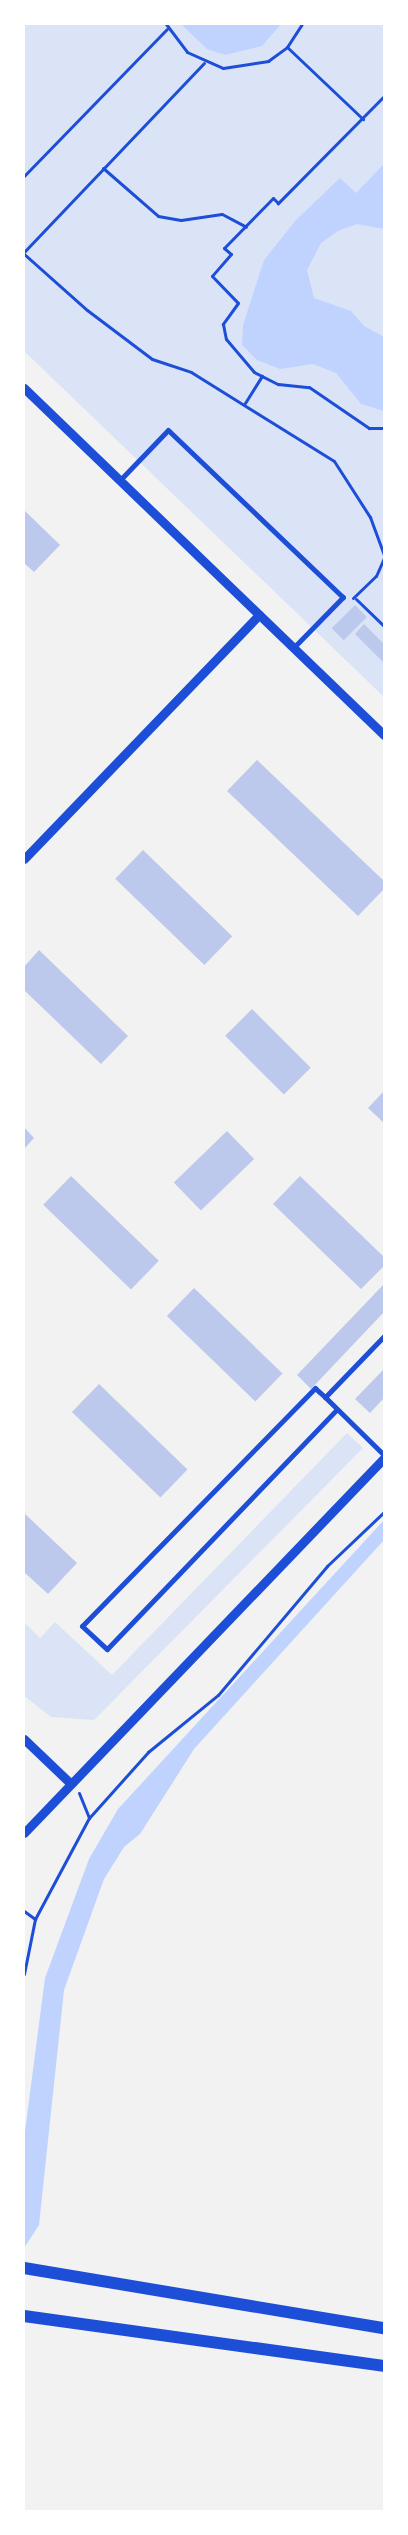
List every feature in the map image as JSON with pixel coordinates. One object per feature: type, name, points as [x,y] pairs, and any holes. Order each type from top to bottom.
[{"type":"main road","points":[[24,2268],[384,2328]]},
{"type":"main road","points":[[24,2316],[384,2366]]},
{"type":"street","points":[[24,388],[384,735]]},
{"type":"street","points":[[120,480],[168,430],[343,597],[293,648]]},
{"type":"street","points":[[24,859],[259,616]]},
{"type":"street","points":[[325,1397],[384,1336]]},
{"type":"street","points":[[24,1833],[384,1457],[337,1409],[325,1397],[315,1388],[82,1626],[107,1649],[337,1409]]},
{"type":"street","points":[[24,1739],[70,1783]]},
{"type":"path","points":[[166,24],[167,28],[187,52],[204,63],[246,68],[268,61],[287,47],[302,24]]},
{"type":"path","points":[[24,176],[167,28]]},
{"type":"path","points":[[287,47],[363,119]]},
{"type":"path","points":[[204,63],[24,253],[87,310],[152,359],[191,372],[245,403],[334,461],[370,517],[384,556],[356,599]]},
{"type":"path","points":[[384,96],[278,203],[273,198],[224,248],[231,254],[212,276],[238,303],[223,324],[226,339],[262,376],[278,384],[310,387],[369,428],[384,428]]},
{"type":"path","points":[[103,168],[158,216],[181,220],[222,214],[246,227]]},
{"type":"path","points":[[245,403],[262,376]]},
{"type":"path","points":[[343,597],[356,599],[384,626]]},
{"type":"path","points":[[24,1974],[35,1919],[89,1818],[148,1752],[218,1695],[327,1566],[384,1512]]},
{"type":"path","points":[[70,1783],[85,1802],[89,1818]]},
{"type":"path","points":[[24,1911],[35,1919]]},
{"type":"shaded area","points":[[24,24],[384,24],[384,697],[24,351]]},
{"type":"shaded area","points":[[347,1433],[363,1448],[94,1720],[51,1717],[24,1696],[24,1622],[40,1638],[55,1622],[112,1675]]},
{"type":"water","points":[[181,24],[281,24],[262,46],[225,55],[207,49]]},
{"type":"water","points":[[384,164],[384,229],[357,224],[338,231],[321,243],[307,270],[314,298],[351,311],[364,326],[384,337],[384,411],[361,404],[336,373],[313,364],[280,369],[257,360],[242,345],[243,325],[264,260],[296,220],[340,178],[356,193]]},
{"type":"water","points":[[384,1520],[384,1540],[194,1749],[140,1834],[124,1847],[104,1879],[64,1990],[39,2225],[24,2248],[24,2139],[45,1978],[89,1859],[118,1809]]},
{"type":"building","points":[[24,510],[60,545],[34,572],[24,563]]},
{"type":"building","points":[[355,605],[367,617],[344,640],[332,628]]},
{"type":"building","points":[[364,624],[384,644],[384,663],[355,634]]},
{"type":"building","points":[[257,760],[384,881],[384,889],[358,916],[227,791]]},
{"type":"building","points":[[143,850],[232,936],[204,965],[115,879]]},
{"type":"building","points":[[39,950],[128,1036],[101,1064],[24,990],[24,967]]},
{"type":"building","points":[[252,1009],[311,1068],[284,1095],[225,1036]]},
{"type":"building","points":[[384,1091],[384,1123],[368,1108]]},
{"type":"building","points":[[24,1127],[34,1138],[24,1149]]},
{"type":"building","points":[[227,1131],[254,1159],[201,1210],[174,1182]]},
{"type":"building","points":[[71,1176],[159,1261],[131,1290],[43,1205]]},
{"type":"building","points":[[300,1176],[384,1257],[384,1266],[361,1289],[273,1204]]},
{"type":"building","points":[[384,1284],[384,1312],[311,1389],[297,1375]]},
{"type":"building","points":[[194,1288],[282,1373],[255,1401],[167,1316]]},
{"type":"building","points":[[384,1369],[384,1398],[370,1413],[355,1399]]},
{"type":"building","points":[[99,1384],[187,1469],[160,1497],[72,1412]]},
{"type":"building","points":[[24,1513],[77,1563],[48,1594],[24,1572]]}]
